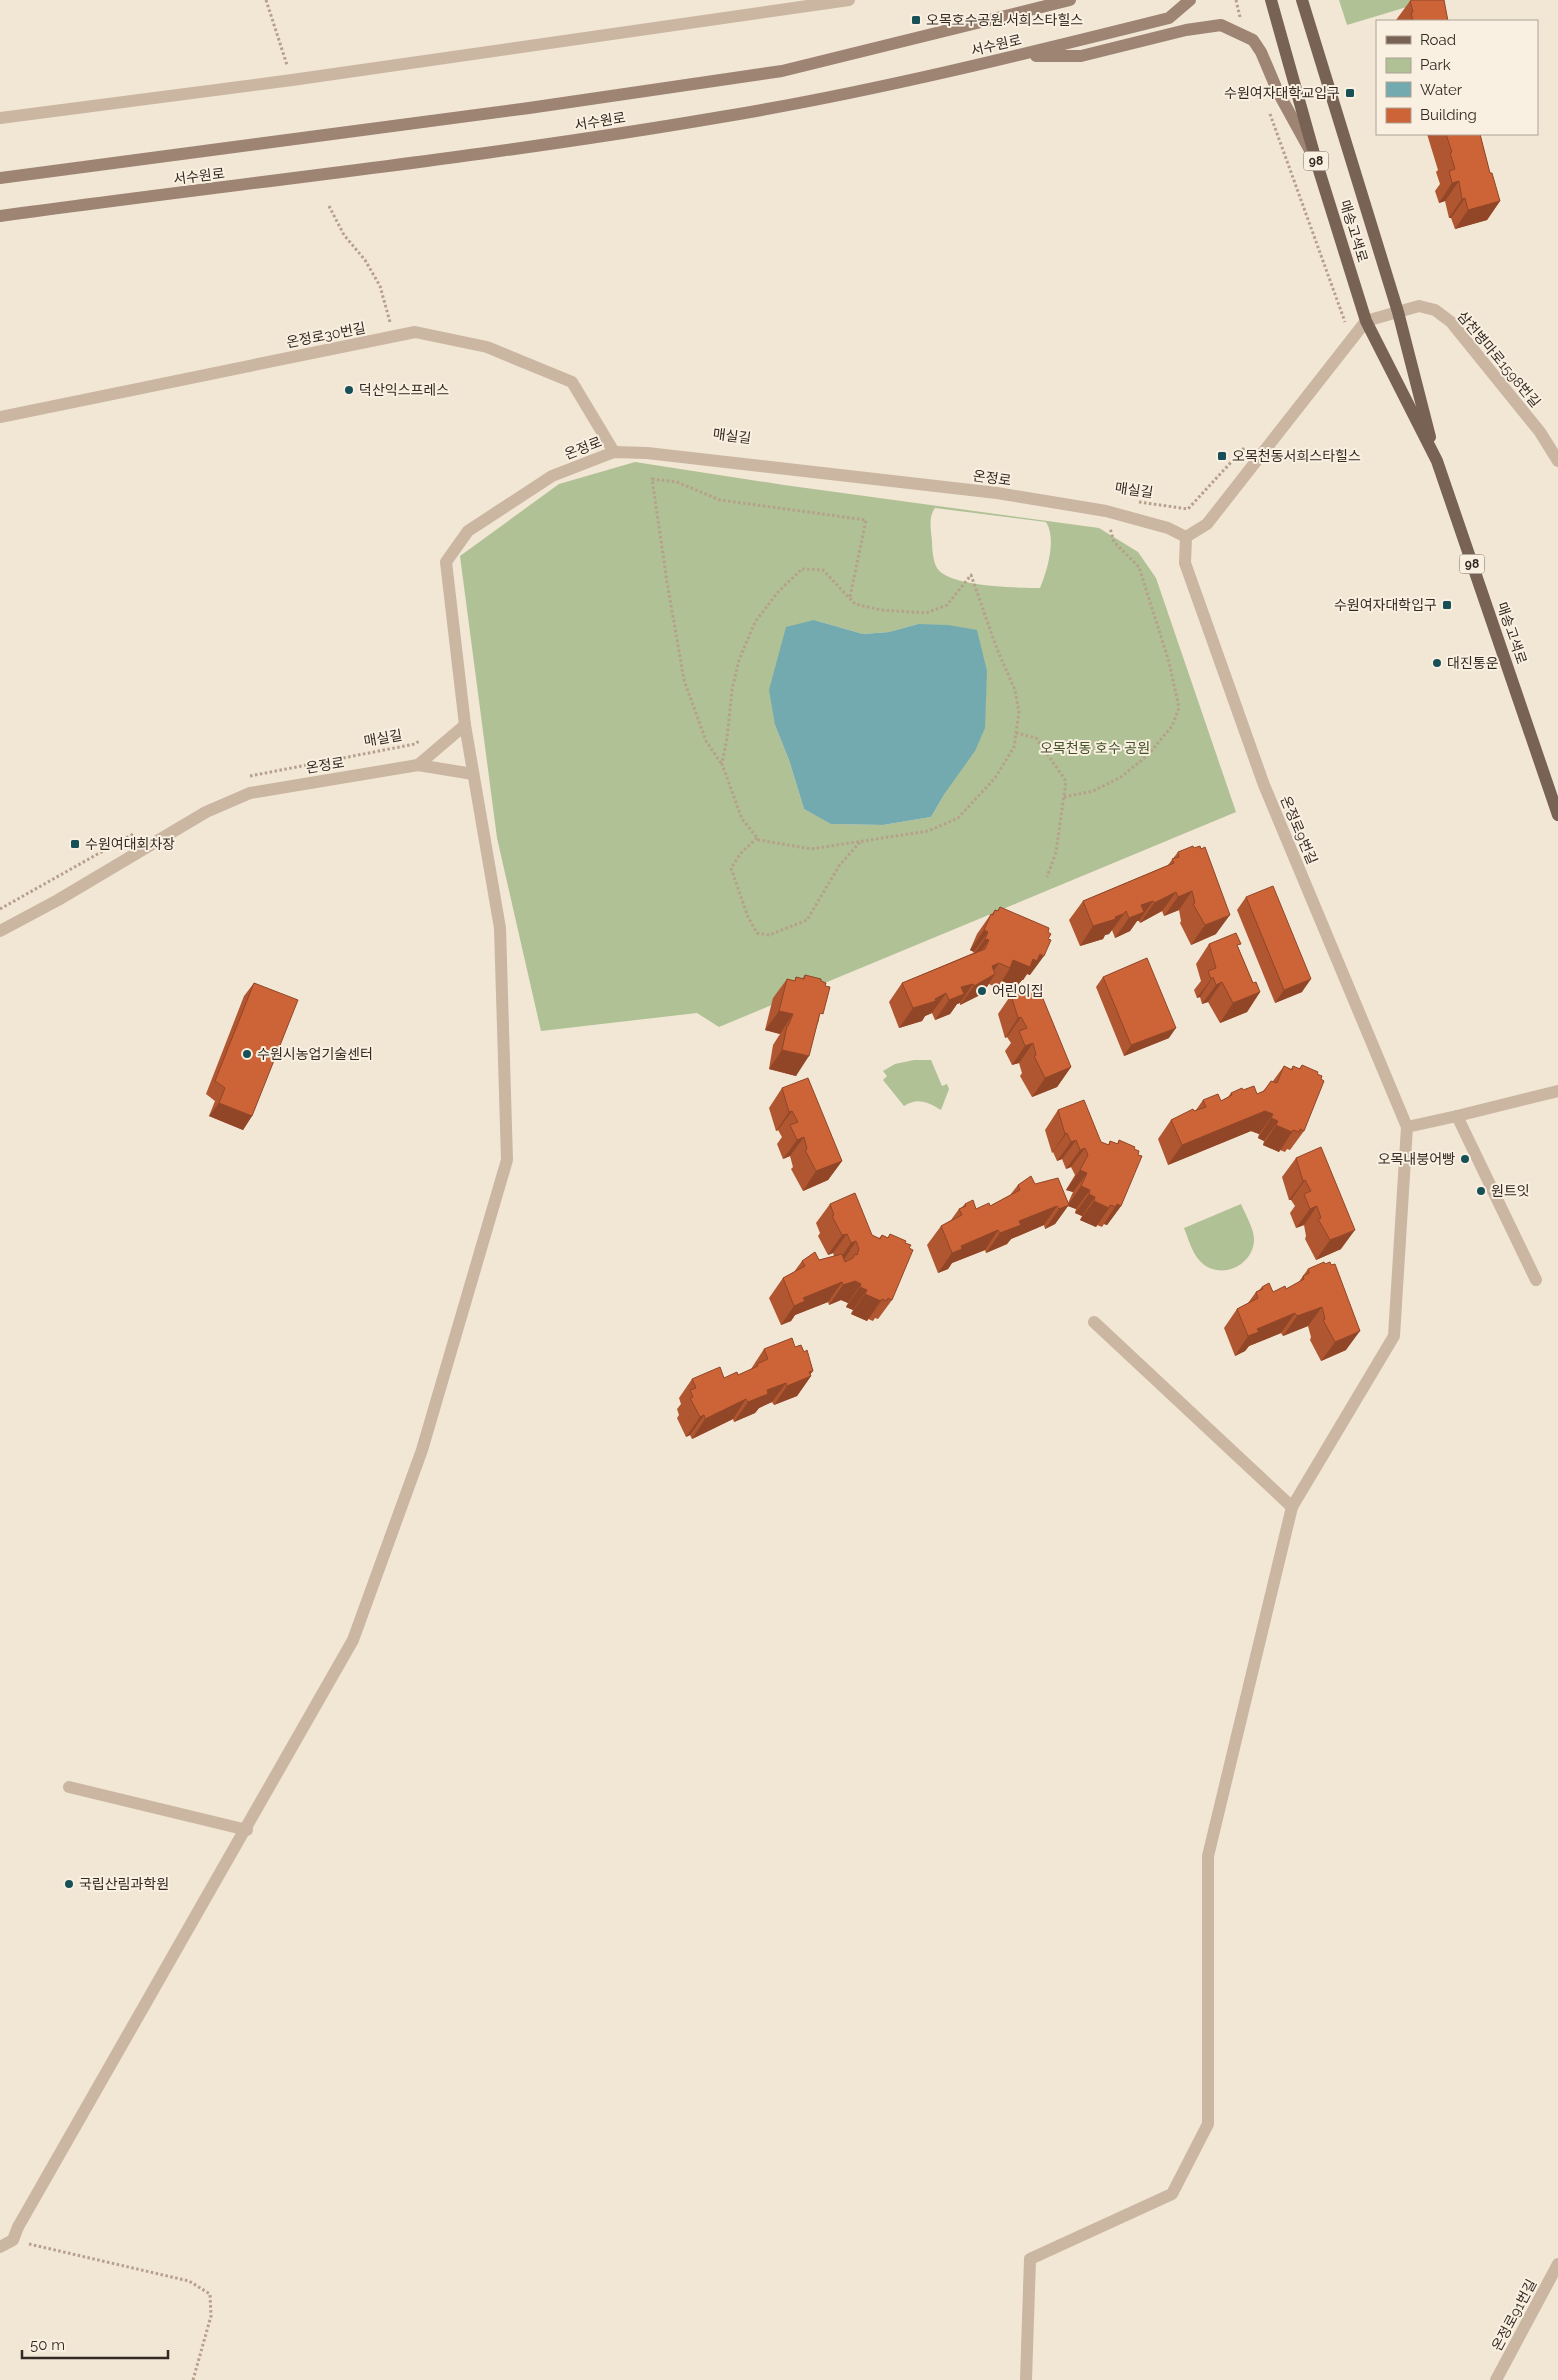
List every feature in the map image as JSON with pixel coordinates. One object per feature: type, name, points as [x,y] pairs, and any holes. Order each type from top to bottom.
[{"type":"main road","name":"매송고색로","points":[[1271,0],[1317,164],[1366,321],[1437,461]]},
{"type":"main road","name":"매송고색로","points":[[1302,0],[1398,312],[1437,461],[1558,815]]},
{"type":"street","points":[[0,118],[292,80],[849,0]]},
{"type":"street","name":"서수원로","points":[[0,178],[529,108],[782,71],[1070,0]]},
{"type":"street","name":"서수원로","points":[[0,216],[522,148],[694,122],[802,102],[1014,57],[1169,18],[1190,0]]},
{"type":"street","points":[[1014,57],[1081,56],[1186,30],[1220,25],[1253,40],[1261,52],[1278,92],[1317,164]]},
{"type":"street","name":"삼천병마로1598번길","points":[[1366,321],[1419,306],[1435,310],[1451,322],[1540,432],[1558,461]]},
{"type":"street","points":[[1186,537],[1207,524],[1366,321]]},
{"type":"street","name":"온정로30번길","points":[[0,417],[415,332],[487,348],[572,382],[614,452]]},
{"type":"street","name":"온정로","points":[[13,2240],[23,2218],[247,1830],[354,1640],[422,1450],[507,1160],[500,928],[465,725],[446,562],[468,531],[498,510],[552,476],[614,452],[647,453],[997,493],[1106,511],[1168,528],[1186,537]]},
{"type":"street","name":"온정로9번길","points":[[1186,537],[1185,563],[1264,785],[1407,1127]]},
{"type":"street","points":[[418,765],[465,725]]},
{"type":"street","points":[[418,765],[473,774]]},
{"type":"street","name":"온정로","points":[[0,931],[58,900],[206,812],[250,793],[418,765]]},
{"type":"street","points":[[1026,2380],[1030,2259],[1172,2194],[1208,2124],[1208,1856],[1292,1507],[1394,1336],[1407,1127],[1558,1091]]},
{"type":"street","points":[[1457,1116],[1536,1280]]},
{"type":"street","points":[[1094,1322],[1292,1507]]},
{"type":"street","points":[[69,1787],[247,1830]]},
{"type":"street","points":[[0,2247],[13,2240]]},
{"type":"street","name":"온정로91번길","points":[[1496,2380],[1558,2264]]},
{"type":"path","points":[[266,0],[292,80]]},
{"type":"path","points":[[1268,110],[1346,323]]},
{"type":"path","points":[[329,206],[344,235],[365,260],[380,286],[394,337]]},
{"type":"path","name":"매실길","points":[[1129,500],[1188,509],[1249,443]]},
{"type":"path","points":[[722,764],[732,690],[739,660],[755,622],[778,592],[802,569],[823,570],[855,604],[881,610],[926,614],[947,605],[971,575],[997,649],[1015,690],[1019,712],[1014,747],[995,778],[958,818],[928,831],[811,849],[780,846],[759,840],[742,819],[722,764],[706,741],[684,680],[666,582],[652,479],[678,482],[720,500],[866,520],[850,598]]},
{"type":"path","points":[[1064,797],[1093,791],[1121,777],[1148,755],[1172,726],[1179,708],[1169,662],[1139,568],[1114,542],[1106,511]]},
{"type":"path","points":[[1016,733],[1036,738],[1066,781],[1056,852],[1047,877]]},
{"type":"path","name":"매실길","points":[[248,776],[257,772],[415,744],[421,739]]},
{"type":"path","points":[[0,909],[136,833]]},
{"type":"path","points":[[757,838],[741,853],[730,868],[748,917],[757,933],[769,935],[807,920],[840,866],[861,841]]},
{"type":"path","points":[[13,2240],[189,2281],[210,2294],[211,2316],[193,2380]]},
{"type":"green space","points":[[1339,0],[1430,0],[1347,25]]},
{"type":"green space","name":"오목천동 호수 공원","points":[[635,462],[784,485],[1099,528],[1138,552],[1156,578],[1236,812],[719,1027],[697,1013],[541,1031],[497,838],[460,556],[559,484]],"holes":[[[935,508],[1046,522],[1051,537],[1051,546],[1048,564],[1040,588],[1017,588],[969,583],[944,574],[937,568],[933,555],[930,524],[931,515]],[[814,620],[863,634],[889,632],[918,624],[945,793],[931,817],[883,825],[832,824],[804,809],[789,760],[775,725]]]},
{"type":"green space","points":[[914,1060],[931,1060],[942,1086],[947,1084],[949,1089],[941,1110],[918,1101],[904,1106],[883,1080],[887,1076],[883,1071],[895,1064]]},
{"type":"green space","points":[[1241,1204],[1253,1232],[1252,1250],[1247,1258],[1232,1268],[1215,1270],[1206,1266],[1194,1253],[1184,1228]]},
{"type":"water","points":[[814,620],[863,634],[889,632],[918,624],[948,625],[977,630],[987,671],[985,728],[975,751],[945,793],[931,817],[883,825],[831,824],[804,809],[789,760],[775,725],[769,690],[786,627]]},
{"type":"building","points":[[1444,0],[1448,20],[1413,20],[1410,1]]},
{"type":"building","points":[[1446,135],[1480,135],[1490,173],[1492,173],[1500,201],[1468,210],[1465,198],[1462,199],[1459,181],[1452,183],[1449,171],[1455,169],[1450,153],[1452,152]]},
{"type":"building","points":[[1193,846],[1194,848],[1200,846],[1201,849],[1205,847],[1230,915],[1205,925],[1193,904],[1195,903],[1192,891],[1178,897],[1176,892],[1154,903],[1153,901],[1141,905],[1144,912],[1129,918],[1126,911],[1115,917],[1116,919],[1093,926],[1083,901],[1174,863],[1172,859],[1179,857],[1178,852]]},
{"type":"building","points":[[1273,886],[1311,979],[1284,990],[1246,897]]},
{"type":"building","points":[[1000,907],[1049,928],[1048,932],[1051,934],[1048,939],[1051,940],[1044,956],[1040,954],[1037,961],[1033,959],[1030,967],[1013,960],[1010,968],[999,963],[992,966],[995,974],[974,986],[973,984],[961,987],[964,994],[949,1000],[946,993],[935,999],[936,1001],[913,1008],[902,983],[985,949],[989,940],[985,939],[988,932],[984,930],[991,914],[993,915],[995,910],[998,911]]},
{"type":"building","points":[[1236,933],[1241,944],[1237,945],[1253,983],[1256,982],[1260,992],[1233,1003],[1222,982],[1216,985],[1213,977],[1211,979],[1208,971],[1216,968],[1209,944]]},
{"type":"building","points":[[1147,958],[1176,1028],[1131,1045],[1103,977]]},
{"type":"building","points":[[805,975],[821,979],[821,981],[826,983],[825,986],[830,987],[823,1014],[820,1013],[809,1056],[782,1050],[787,1026],[793,1014],[779,1011],[787,979],[795,981],[796,977],[804,979]]},
{"type":"building","name":"수원시농업기술센터","points":[[254,983],[298,1000],[252,1116],[219,1103],[225,1088],[215,1081]]},
{"type":"building","points":[[1037,984],[1071,1067],[1045,1078],[1034,1056],[1036,1055],[1033,1043],[1025,1046],[1019,1031],[1027,1028],[1021,1017],[1018,1018],[1011,995]]},
{"type":"building","points":[[1302,1065],[1318,1072],[1317,1074],[1322,1076],[1321,1079],[1324,1081],[1304,1131],[1300,1129],[1299,1132],[1293,1130],[1292,1132],[1276,1125],[1278,1121],[1271,1118],[1273,1114],[1265,1111],[1182,1145],[1171,1120],[1193,1109],[1194,1111],[1206,1107],[1203,1100],[1218,1094],[1221,1101],[1232,1095],[1231,1093],[1242,1088],[1243,1090],[1254,1086],[1257,1094],[1264,1091],[1271,1081],[1277,1083],[1284,1066],[1292,1070],[1293,1066],[1300,1069]]},
{"type":"building","points":[[808,1078],[842,1161],[816,1171],[805,1150],[807,1149],[804,1137],[797,1140],[790,1125],[798,1122],[792,1111],[789,1112],[782,1088]]},
{"type":"building","points":[[1084,1100],[1101,1142],[1109,1145],[1110,1141],[1118,1144],[1119,1140],[1135,1147],[1134,1149],[1139,1151],[1138,1155],[1142,1156],[1121,1206],[1117,1204],[1116,1207],[1110,1205],[1109,1208],[1094,1201],[1095,1197],[1089,1194],[1090,1190],[1081,1186],[1087,1173],[1080,1170],[1088,1155],[1085,1148],[1080,1150],[1076,1140],[1071,1142],[1067,1133],[1065,1134],[1058,1110]]},
{"type":"building","points":[[1321,1147],[1355,1230],[1330,1240],[1318,1219],[1321,1218],[1317,1206],[1310,1209],[1304,1194],[1311,1191],[1305,1180],[1303,1181],[1296,1158]]},
{"type":"building","points":[[1031,1176],[1035,1184],[1058,1178],[1069,1205],[1059,1209],[1057,1206],[1019,1221],[1021,1225],[1000,1233],[998,1230],[961,1246],[962,1249],[952,1253],[941,1226],[962,1215],[959,1209],[966,1206],[965,1204],[973,1200],[976,1209],[989,1203],[990,1206],[1020,1190],[1018,1185]]},
{"type":"building","points":[[855,1193],[872,1235],[880,1239],[882,1235],[888,1238],[890,1234],[906,1241],[905,1243],[911,1245],[909,1248],[913,1250],[892,1300],[888,1298],[887,1301],[882,1299],[881,1301],[865,1294],[867,1290],[860,1287],[861,1284],[855,1281],[843,1285],[842,1282],[803,1298],[805,1301],[794,1306],[783,1278],[805,1266],[802,1261],[815,1252],[819,1260],[842,1254],[845,1262],[853,1258],[855,1254],[857,1255],[859,1249],[856,1241],[851,1243],[847,1234],[842,1235],[832,1216],[834,1215],[830,1204]]},
{"type":"building","points":[[1324,1262],[1325,1264],[1330,1262],[1331,1265],[1335,1264],[1360,1331],[1335,1342],[1323,1320],[1325,1319],[1322,1307],[1297,1316],[1295,1313],[1257,1329],[1259,1332],[1248,1336],[1237,1309],[1258,1298],[1256,1292],[1263,1289],[1262,1287],[1269,1283],[1273,1292],[1285,1286],[1286,1289],[1304,1279],[1303,1276],[1309,1273],[1308,1269]]},
{"type":"building","points":[[792,1338],[795,1347],[801,1345],[804,1352],[807,1350],[813,1371],[809,1372],[811,1376],[787,1386],[786,1383],[767,1390],[768,1394],[748,1402],[746,1399],[705,1419],[704,1415],[700,1417],[690,1398],[693,1397],[690,1390],[696,1388],[692,1379],[720,1367],[724,1378],[737,1372],[738,1375],[768,1359],[764,1349]]},
{"type":"place","name":"오목호수공원.서희스타힐스","points":[[916,20]]},
{"type":"place","name":"수원여자대학교입구","points":[[1350,93]]},
{"type":"place","name":"덕산익스프레스","points":[[349,390]]},
{"type":"place","name":"오목천동서희스타힐스","points":[[1222,456]]},
{"type":"place","name":"수원여자대학입구","points":[[1447,605]]},
{"type":"place","name":"대진통운","points":[[1437,663]]},
{"type":"place","name":"수원여대회차장","points":[[75,844]]},
{"type":"place","name":"어린이집","points":[[982,991]]},
{"type":"place","name":"수원시농업기술센터","points":[[247,1054]]},
{"type":"place","name":"오목내붕어빵","points":[[1465,1159]]},
{"type":"place","name":"원트잇","points":[[1481,1191]]},
{"type":"place","name":"국립산림과학원","points":[[69,1884]]}]
